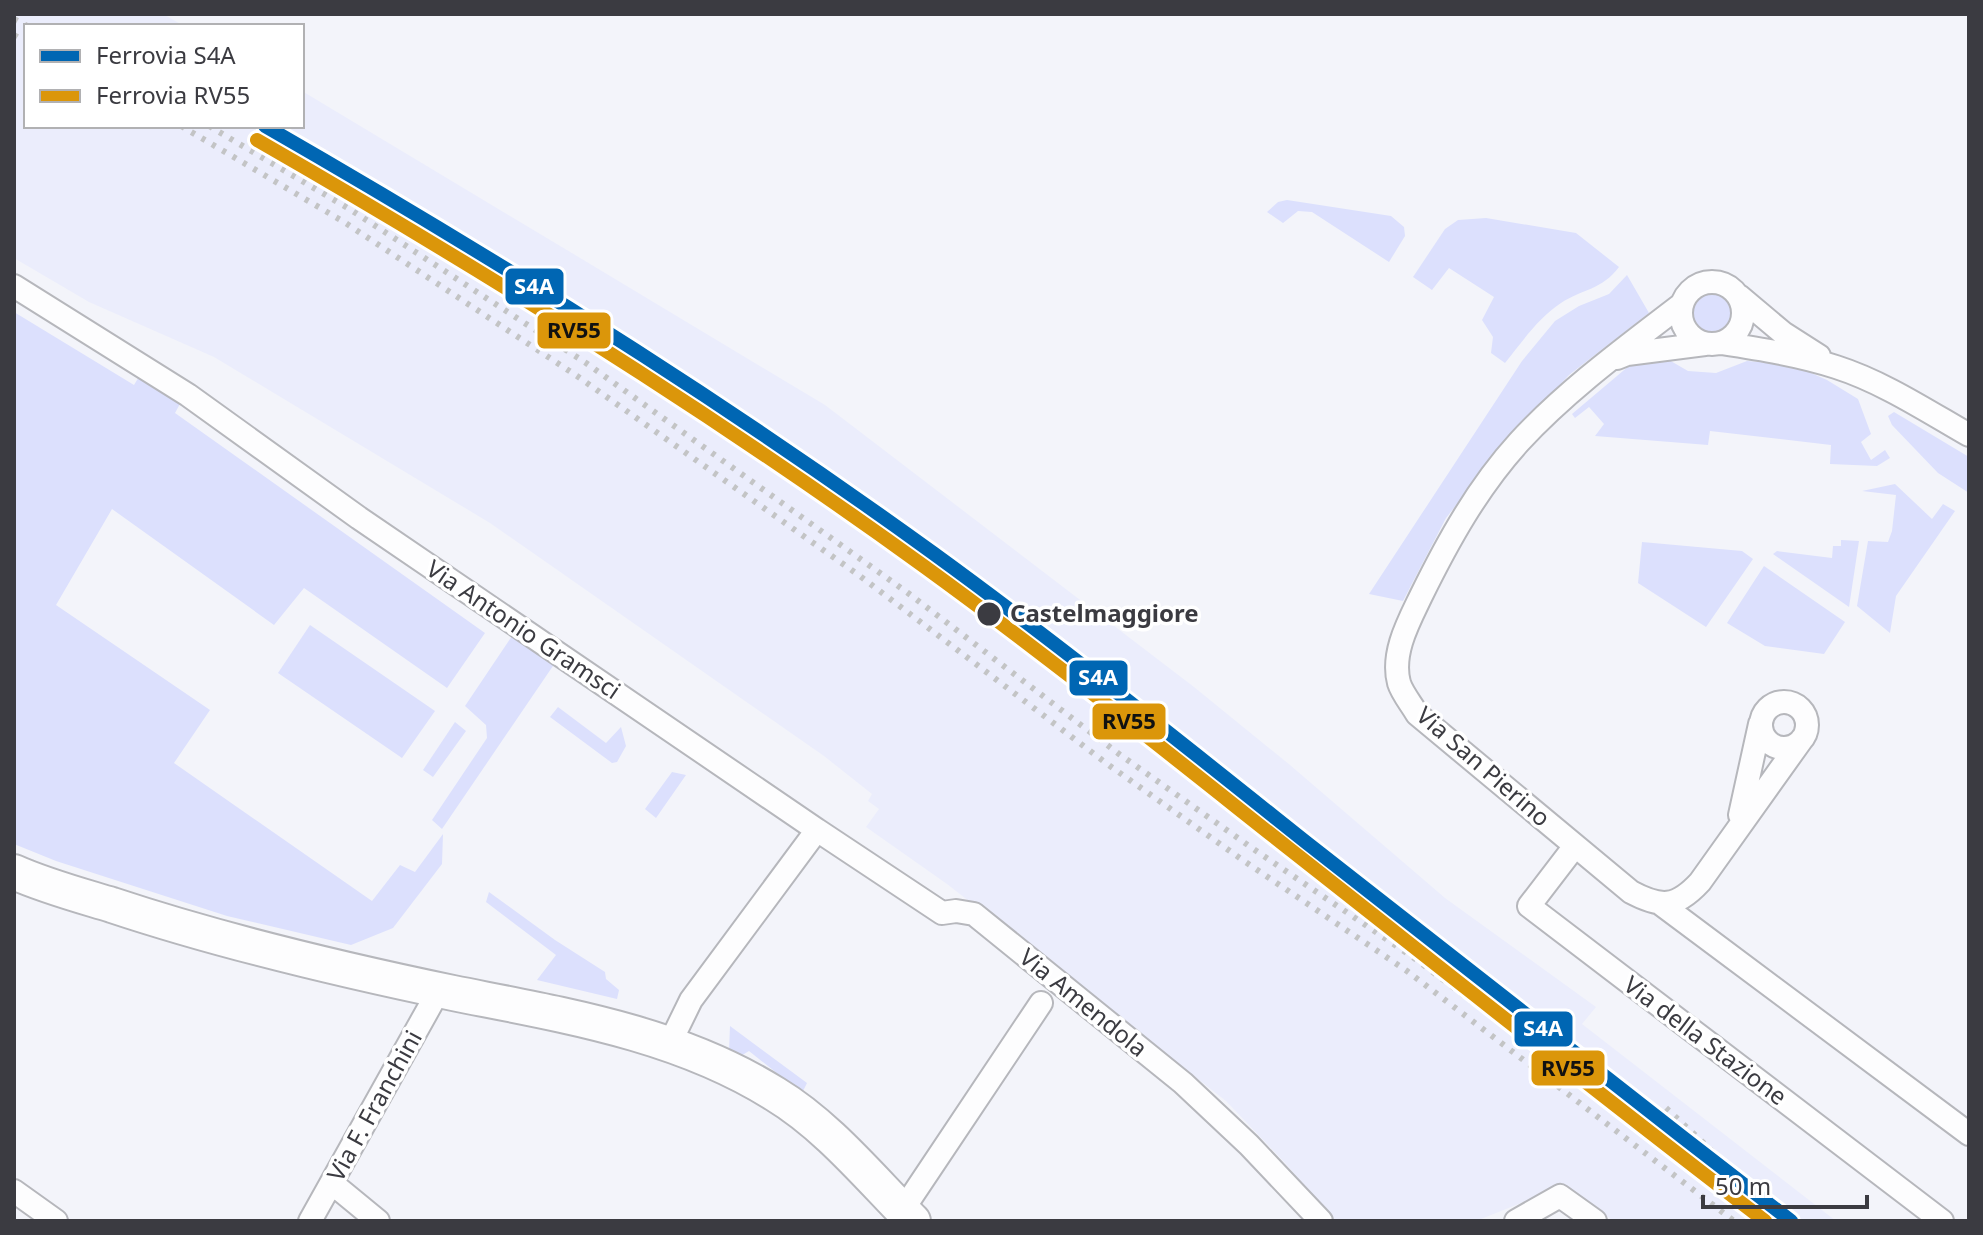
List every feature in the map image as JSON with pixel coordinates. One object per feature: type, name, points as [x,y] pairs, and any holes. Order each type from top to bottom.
[{"type":"main road","points":[[14,872],[122,909],[212,935],[439,990],[609,1025],[670,1043],[776,1094],[833,1141],[907,1214]]},
{"type":"street","name":"Via San Pierino","points":[[1837,367],[1783,333],[1724,283],[1703,283],[1694,287],[1682,304],[1609,361],[1519,442],[1478,494],[1443,551],[1404,632],[1398,658],[1399,683],[1417,714],[1631,892],[1661,904],[1969,1134]]},
{"type":"street","name":"Via Antonio Gramsci","points":[[14,286],[188,395],[359,518],[817,830]]},
{"type":"street","points":[[1682,304],[1683,324],[1696,340],[1713,343],[1730,339],[1741,324],[1743,305],[1739,296]]},
{"type":"street","name":"Via San Pierino","points":[[1609,361],[1627,354],[1713,343],[1779,352],[1837,367]]},
{"type":"street","points":[[1837,367],[1873,382],[1969,435]]},
{"type":"street","points":[[1661,904],[1684,900],[1700,882],[1802,739],[1806,717],[1796,705],[1781,702],[1767,708],[1760,722],[1746,797],[1735,830]]},
{"type":"street","points":[[1760,722],[1764,737],[1775,747],[1790,747],[1802,739]]},
{"type":"street","points":[[670,1043],[691,1000],[817,830]]},
{"type":"street","name":"Via Amendola","points":[[817,830],[942,913],[956,911],[974,914],[1183,1083],[1249,1145],[1321,1221]]},
{"type":"street","name":"Via della Stazione","points":[[1575,846],[1529,906],[1942,1221]]},
{"type":"street","name":"Via F. Franchini","points":[[310,1221],[439,990]]},
{"type":"street","points":[[907,1214],[910,1199],[1041,1003]]},
{"type":"street","points":[[333,1184],[378,1221]]},
{"type":"street","points":[[14,1191],[56,1221]]},
{"type":"street","points":[[1516,1221],[1560,1196],[1595,1221]]},
{"type":"shaded area","points":[[14,14],[163,14],[180,24],[24,24],[24,128],[304,128],[304,92],[825,405],[1194,687],[1445,898],[1596,1007],[1582,1024],[1836,1221],[1614,1221],[1561,1187],[1476,1221],[1334,1221],[1286,1164],[1226,1101],[947,884],[866,827],[879,809],[868,801],[872,794],[824,756],[490,523],[214,357],[89,302],[14,258]]},
{"type":"shaded area","points":[[1287,200],[1391,216],[1404,227],[1405,236],[1389,262],[1312,212],[1298,211],[1283,223],[1267,212],[1278,202]]},
{"type":"shaded area","points":[[1486,218],[1576,233],[1619,267],[1599,285],[1553,309],[1505,363],[1491,353],[1493,337],[1482,320],[1494,297],[1449,268],[1432,290],[1413,277],[1445,229],[1458,220]]},
{"type":"shaded area","points":[[1627,275],[1649,313],[1569,375],[1503,446],[1446,518],[1403,601],[1369,594],[1522,361],[1555,321],[1579,306],[1609,294]]},
{"type":"shaded area","points":[[1711,291],[1726,297],[1732,312],[1726,327],[1711,333],[1696,327],[1690,312],[1696,297]]},
{"type":"shaded area","points":[[14,312],[134,385],[140,375],[181,402],[175,413],[485,633],[447,688],[304,588],[274,625],[112,509],[56,605],[210,710],[174,763],[372,901],[400,865],[415,872],[443,834],[442,864],[393,928],[351,945],[227,916],[56,861],[14,844]]},
{"type":"shaded area","points":[[1647,359],[1669,360],[1688,371],[1716,373],[1747,361],[1793,365],[1827,380],[1858,399],[1871,434],[1861,442],[1871,460],[1885,450],[1890,458],[1877,466],[1830,464],[1831,445],[1710,431],[1708,445],[1595,436],[1604,424],[1589,407],[1575,418],[1572,414],[1630,365]]},
{"type":"shaded area","points":[[1894,412],[1969,457],[1969,493],[1938,473],[1892,425],[1888,416]]},
{"type":"shaded area","points":[[1895,484],[1932,519],[1943,504],[1955,511],[1896,596],[1890,633],[1857,606],[1868,541],[1888,542],[1896,495],[1862,491]]},
{"type":"shaded area","points":[[1841,540],[1859,541],[1849,607],[1773,554],[1777,551],[1832,558],[1833,546],[1841,546]]},
{"type":"shaded area","points":[[1642,542],[1742,551],[1753,559],[1706,627],[1638,583]]},
{"type":"shaded area","points":[[1764,566],[1845,622],[1824,654],[1765,646],[1727,623]]},
{"type":"shaded area","points":[[310,625],[435,711],[402,758],[278,673]]},
{"type":"shaded area","points":[[514,633],[555,663],[442,829],[432,820],[487,738],[486,725],[465,706]]},
{"type":"shaded area","points":[[558,707],[606,743],[621,727],[626,746],[617,762],[612,763],[550,717]]},
{"type":"shaded area","points":[[455,722],[466,731],[433,777],[423,770]]},
{"type":"shaded area","points":[[672,772],[686,775],[656,818],[645,809]]},
{"type":"shaded area","points":[[489,892],[605,972],[606,979],[619,990],[617,999],[537,980],[556,955],[486,902]]},
{"type":"shaded area","points":[[730,1026],[807,1083],[802,1093],[749,1051],[739,1057],[729,1051]]},
{"type":"railway","points":[[14,19],[24,24]]},
{"type":"railway","points":[[14,35],[24,41]]},
{"type":"railway","points":[[184,128],[344,222],[577,376],[860,576],[1110,766],[1407,971],[1734,1221]]},
{"type":"railway","points":[[212,128],[351,210],[586,363],[908,593],[1119,754],[1414,958],[1552,1061],[1756,1221]]},
{"type":"railway","points":[[1563,1046],[1649,1125]]},
{"type":"railway","points":[[1666,1108],[1771,1206]]},
{"type":"rail line","name":"S4A","points":[[268,128],[605,331],[771,439],[933,553],[1122,696],[1791,1221]]},
{"type":"rail line","name":"RV55","points":[[257,140],[597,345],[763,453],[925,567],[1108,705],[1765,1221]]},
{"type":"place","name":"Castelmaggiore","points":[[989,614]]}]
